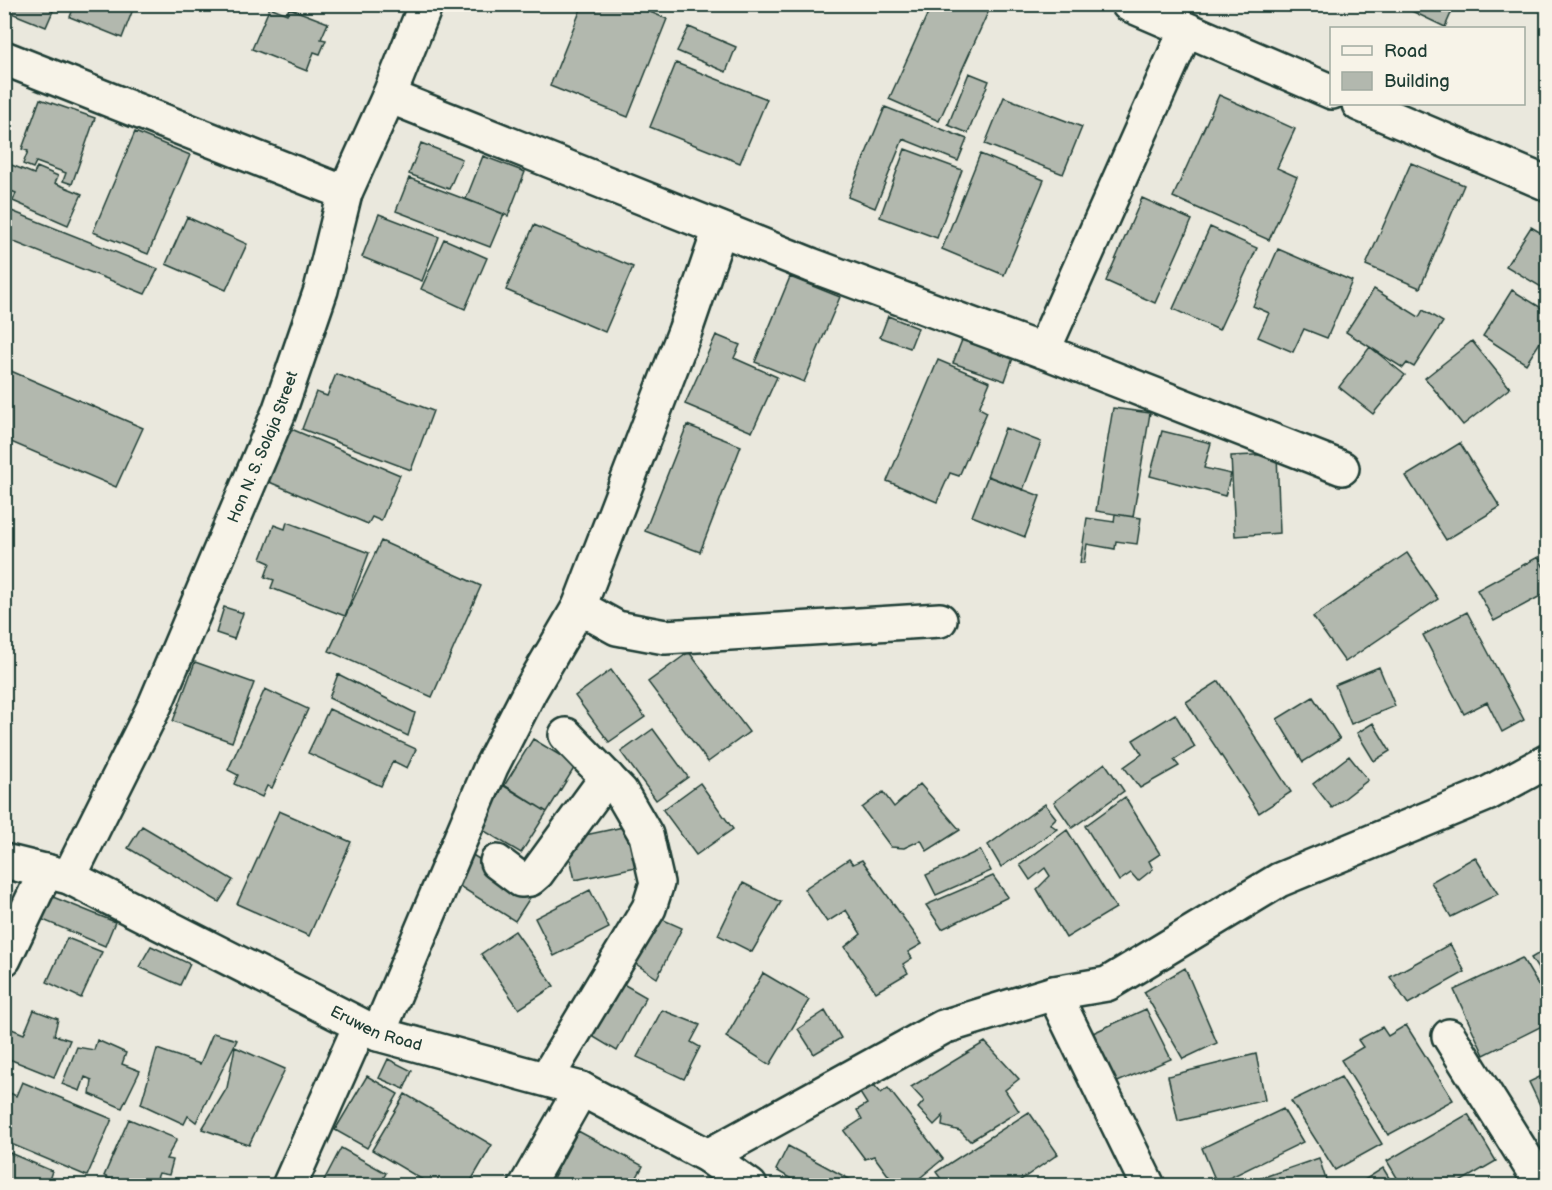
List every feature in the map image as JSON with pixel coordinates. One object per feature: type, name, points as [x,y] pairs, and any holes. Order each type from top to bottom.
[{"type":"street","name":"Hon N. S. Solaja Street","points":[[4,959],[57,874],[156,705],[279,412],[321,290],[345,193],[389,96],[426,4]]},
{"type":"street","points":[[1128,4],[1330,91]]},
{"type":"street","points":[[1043,351],[1186,30]]},
{"type":"street","points":[[4,58],[345,193]]},
{"type":"street","points":[[389,96],[720,229],[1043,351],[1342,468]]},
{"type":"street","points":[[1361,105],[1548,184]]},
{"type":"street","points":[[289,1185],[369,1030],[491,767],[530,692],[579,607],[685,331],[720,229]]},
{"type":"street","points":[[579,607],[617,628],[665,637],[940,620]]},
{"type":"street","points":[[546,1079],[649,908],[657,883],[646,835],[621,792],[566,735]]},
{"type":"street","points":[[708,1156],[943,1027],[1054,993],[1107,984],[1279,880],[1487,794],[1548,761]]},
{"type":"street","points":[[497,862],[521,880],[530,879],[537,873],[607,777]]},
{"type":"street","name":"Eruwen Road","points":[[4,861],[57,874],[369,1030],[581,1089],[708,1156],[750,1185]]},
{"type":"street","points":[[1054,993],[1148,1185]]},
{"type":"street","points":[[1449,1036],[1543,1185]]},
{"type":"street","points":[[526,1185],[581,1089]]},
{"type":"building","points":[[4,4],[56,4],[46,27],[4,10]]},
{"type":"building","points":[[75,4],[135,4],[122,38],[70,17]]},
{"type":"building","points":[[583,4],[631,4],[667,19],[628,117],[550,86]]},
{"type":"building","points":[[932,4],[977,4],[989,10],[939,121],[889,99]]},
{"type":"building","points":[[1397,4],[1455,4],[1445,27]]},
{"type":"building","points":[[270,7],[287,14],[289,8],[328,23],[321,39],[326,40],[320,54],[314,52],[307,71],[252,49]]},
{"type":"building","points":[[689,27],[736,47],[726,72],[677,51]]},
{"type":"building","points":[[676,63],[767,99],[740,163],[650,127]]},
{"type":"building","points":[[969,73],[989,81],[968,133],[948,125]]},
{"type":"building","points":[[1219,95],[1295,129],[1277,168],[1297,177],[1269,240],[1173,197]]},
{"type":"building","points":[[1004,97],[1082,127],[1063,174],[985,144]]},
{"type":"building","points":[[40,99],[95,118],[72,184],[63,181],[66,173],[36,162],[33,168],[23,164],[28,151],[22,149]]},
{"type":"building","points":[[885,107],[967,139],[958,161],[903,139],[875,208],[848,197]]},
{"type":"building","points":[[135,132],[190,155],[148,254],[93,232]]},
{"type":"building","points":[[421,143],[462,159],[449,189],[409,174]]},
{"type":"building","points":[[905,149],[962,170],[937,238],[880,217]]},
{"type":"building","points":[[980,154],[1044,180],[1004,275],[942,249]]},
{"type":"building","points":[[483,156],[525,172],[508,216],[466,199]]},
{"type":"building","points":[[4,162],[34,174],[37,167],[58,176],[55,183],[82,194],[68,225],[13,201],[16,193],[6,189],[4,192]]},
{"type":"building","points":[[1411,163],[1464,185],[1420,288],[1366,265]]},
{"type":"building","points":[[409,178],[504,214],[490,247],[396,211]]},
{"type":"building","points":[[1142,198],[1192,220],[1155,303],[1106,281]]},
{"type":"building","points":[[4,208],[158,269],[145,294],[4,238]]},
{"type":"building","points":[[379,214],[439,237],[422,281],[362,257]]},
{"type":"building","points":[[187,217],[247,244],[226,290],[166,264]]},
{"type":"building","points":[[534,225],[633,267],[605,332],[506,290]]},
{"type":"building","points":[[1210,227],[1257,248],[1219,330],[1173,309]]},
{"type":"building","points":[[1531,227],[1548,237],[1548,291],[1506,266]]},
{"type":"building","points":[[444,239],[487,258],[465,309],[421,289]]},
{"type":"building","points":[[1278,249],[1352,281],[1327,338],[1304,329],[1293,352],[1258,337],[1269,313],[1253,306]]},
{"type":"building","points":[[790,277],[840,297],[804,382],[755,362]]},
{"type":"building","points":[[1374,289],[1419,317],[1423,310],[1443,322],[1414,367],[1407,363],[1403,368],[1346,332]]},
{"type":"building","points":[[1512,290],[1548,312],[1548,330],[1526,364],[1483,336]]},
{"type":"building","points":[[888,316],[918,328],[910,348],[880,337]]},
{"type":"building","points":[[716,335],[740,345],[734,358],[777,377],[752,432],[685,404]]},
{"type":"building","points":[[962,340],[1013,358],[1005,381],[953,363]]},
{"type":"building","points":[[1472,341],[1510,388],[1463,425],[1425,378]]},
{"type":"building","points":[[1370,347],[1405,375],[1373,414],[1339,387]]},
{"type":"building","points":[[938,360],[990,382],[979,408],[987,412],[959,476],[950,473],[937,502],[887,481]]},
{"type":"building","points":[[4,368],[143,428],[116,487],[4,439]]},
{"type":"building","points":[[336,374],[433,411],[411,470],[302,429],[316,392],[327,396]]},
{"type":"building","points":[[1113,408],[1150,413],[1133,517],[1096,511]]},
{"type":"building","points":[[687,425],[741,446],[700,552],[645,531]]},
{"type":"building","points":[[289,428],[400,475],[381,521],[372,517],[368,524],[267,481]]},
{"type":"building","points":[[1005,428],[1041,442],[1023,490],[987,476]]},
{"type":"building","points":[[1162,431],[1211,443],[1204,468],[1231,474],[1225,496],[1150,476]]},
{"type":"building","points":[[1460,443],[1500,507],[1446,540],[1406,476]]},
{"type":"building","points":[[1277,454],[1280,533],[1235,536],[1231,456]]},
{"type":"building","points":[[988,476],[1040,496],[1025,537],[972,516]]},
{"type":"building","points":[[1115,514],[1141,518],[1137,544],[1116,541],[1115,549],[1087,544],[1084,563],[1080,563],[1087,518],[1114,522]]},
{"type":"building","points":[[287,522],[369,553],[345,616],[271,588],[274,580],[265,577],[270,563],[261,559],[274,525],[285,529]]},
{"type":"building","points":[[381,541],[481,586],[432,697],[329,651]]},
{"type":"building","points":[[1407,553],[1438,599],[1345,662],[1313,617]]},
{"type":"building","points":[[1538,557],[1548,574],[1548,592],[1494,621],[1477,590]]},
{"type":"building","points":[[224,607],[243,613],[234,639],[216,633]]},
{"type":"building","points":[[1467,612],[1524,720],[1502,732],[1487,702],[1464,714],[1423,635]]},
{"type":"building","points":[[689,652],[749,732],[708,762],[648,682]]},
{"type":"building","points":[[195,662],[254,683],[232,742],[173,721]]},
{"type":"building","points":[[1379,667],[1395,706],[1351,724],[1335,685]]},
{"type":"building","points":[[611,670],[645,717],[609,742],[575,696]]},
{"type":"building","points":[[338,674],[415,713],[408,736],[329,698]]},
{"type":"building","points":[[1219,681],[1291,792],[1259,813],[1186,702]]},
{"type":"building","points":[[265,689],[308,709],[272,788],[267,786],[262,797],[234,784],[238,775],[228,770]]},
{"type":"building","points":[[1313,697],[1340,739],[1303,762],[1277,719]]},
{"type":"building","points":[[329,709],[416,749],[407,768],[393,761],[381,786],[308,753]]},
{"type":"building","points":[[1175,714],[1195,747],[1174,760],[1179,766],[1140,788],[1124,767],[1142,754],[1133,740]]},
{"type":"building","points":[[1373,723],[1390,751],[1374,761],[1357,733]]},
{"type":"building","points":[[653,729],[688,777],[656,800],[621,752]]},
{"type":"building","points":[[533,739],[576,765],[547,812],[504,786]]},
{"type":"building","points":[[1349,756],[1368,780],[1332,808],[1313,784]]},
{"type":"building","points":[[1105,763],[1124,791],[1072,828],[1054,802]]},
{"type":"building","points":[[700,783],[733,829],[696,855],[663,810]]},
{"type":"building","points":[[920,784],[960,830],[927,851],[921,840],[904,848],[891,847],[862,808],[883,792],[894,807]]},
{"type":"building","points":[[504,785],[547,812],[521,853],[478,827]]},
{"type":"building","points":[[1125,797],[1160,854],[1149,861],[1153,869],[1138,881],[1131,873],[1119,881],[1085,826]]},
{"type":"building","points":[[1045,804],[1056,818],[1050,824],[1057,829],[1001,867],[988,845]]},
{"type":"building","points":[[279,811],[351,842],[309,936],[237,904]]},
{"type":"building","points":[[142,826],[233,880],[219,902],[128,848]]},
{"type":"building","points":[[628,826],[636,867],[575,880],[566,839]]},
{"type":"building","points":[[1067,830],[1116,908],[1066,938],[1037,889],[1050,876],[1045,868],[1030,880],[1020,865]]},
{"type":"building","points":[[980,850],[991,871],[936,895],[926,875]]},
{"type":"building","points":[[471,854],[533,893],[515,921],[453,882]]},
{"type":"building","points":[[1475,857],[1498,894],[1451,917],[1431,882]]},
{"type":"building","points":[[849,859],[853,864],[862,860],[922,944],[908,952],[912,958],[903,964],[908,973],[876,992],[845,947],[861,934],[846,910],[827,922],[804,889]]},
{"type":"building","points":[[993,876],[1008,897],[942,929],[926,905]]},
{"type":"building","points":[[743,883],[781,902],[752,952],[718,935]]},
{"type":"building","points":[[590,890],[609,928],[554,956],[535,918]]},
{"type":"building","points":[[48,895],[115,922],[105,946],[36,917]]},
{"type":"building","points":[[657,917],[682,928],[657,978],[630,960]]},
{"type":"building","points":[[515,931],[554,986],[519,1009],[481,954]]},
{"type":"building","points":[[67,938],[102,952],[81,998],[47,982]]},
{"type":"building","points":[[1450,944],[1465,972],[1408,1004],[1390,977]]},
{"type":"building","points":[[151,946],[190,964],[180,985],[139,967]]},
{"type":"building","points":[[1548,948],[1548,985],[1531,958]]},
{"type":"building","points":[[1522,958],[1548,1001],[1548,1023],[1484,1055],[1454,990]]},
{"type":"building","points":[[1185,968],[1217,1043],[1183,1059],[1144,992]]},
{"type":"building","points":[[763,973],[809,1000],[770,1065],[726,1037]]},
{"type":"building","points":[[618,981],[646,997],[617,1051],[587,1033]]},
{"type":"building","points":[[1146,1009],[1171,1059],[1106,1087],[1084,1037]]},
{"type":"building","points":[[34,1010],[58,1019],[54,1035],[70,1040],[54,1077],[4,1057],[7,1027],[24,1034]]},
{"type":"building","points":[[662,1010],[700,1025],[691,1042],[700,1047],[684,1079],[637,1057]]},
{"type":"building","points":[[825,1011],[841,1038],[814,1054],[798,1029]]},
{"type":"building","points":[[1406,1025],[1453,1100],[1388,1135],[1341,1060],[1363,1047],[1358,1040],[1382,1027],[1388,1036]]},
{"type":"building","points":[[213,1033],[237,1040],[196,1122],[188,1116],[184,1124],[141,1104],[157,1049],[200,1064]]},
{"type":"building","points":[[97,1040],[126,1053],[122,1064],[140,1071],[122,1108],[90,1094],[92,1080],[85,1077],[80,1091],[62,1084],[77,1047],[94,1050]]},
{"type":"building","points":[[985,1042],[1019,1079],[1005,1090],[1019,1111],[970,1141],[960,1131],[942,1126],[943,1116],[934,1125],[918,1108],[924,1101],[911,1087]]},
{"type":"building","points":[[235,1047],[285,1069],[249,1145],[202,1129],[227,1088]]},
{"type":"building","points":[[1256,1054],[1265,1100],[1178,1121],[1168,1076]]},
{"type":"building","points":[[388,1059],[412,1071],[404,1089],[379,1078]]},
{"type":"building","points":[[1548,1073],[1548,1101],[1540,1105],[1529,1082]]},
{"type":"building","points":[[367,1076],[398,1094],[367,1148],[335,1130]]},
{"type":"building","points":[[1341,1077],[1382,1144],[1335,1170],[1291,1101]]},
{"type":"building","points":[[22,1082],[112,1119],[87,1176],[4,1141],[4,1090],[16,1096]]},
{"type":"building","points":[[874,1085],[881,1093],[888,1088],[943,1159],[910,1186],[896,1186],[874,1156],[865,1159],[844,1131],[862,1119],[857,1110],[867,1104],[860,1093]]},
{"type":"building","points":[[405,1094],[492,1145],[468,1186],[433,1186],[372,1150]]},
{"type":"building","points":[[1283,1109],[1303,1142],[1217,1184],[1202,1148]]},
{"type":"building","points":[[1029,1112],[1058,1154],[1012,1186],[946,1186],[936,1172]]},
{"type":"building","points":[[1468,1114],[1496,1161],[1453,1186],[1402,1186],[1387,1161]]},
{"type":"building","points":[[129,1119],[177,1139],[166,1159],[173,1160],[169,1175],[159,1173],[154,1186],[124,1186],[104,1176]]},
{"type":"building","points":[[578,1131],[643,1166],[632,1186],[549,1186]]},
{"type":"building","points":[[788,1146],[862,1186],[803,1186],[776,1170]]},
{"type":"building","points":[[341,1148],[386,1173],[379,1186],[321,1186]]},
{"type":"building","points":[[5,1151],[52,1171],[47,1186],[4,1186]]},
{"type":"building","points":[[1319,1158],[1328,1186],[1244,1184]]},
{"type":"building","points":[[1383,1168],[1394,1186],[1355,1186]]}]
